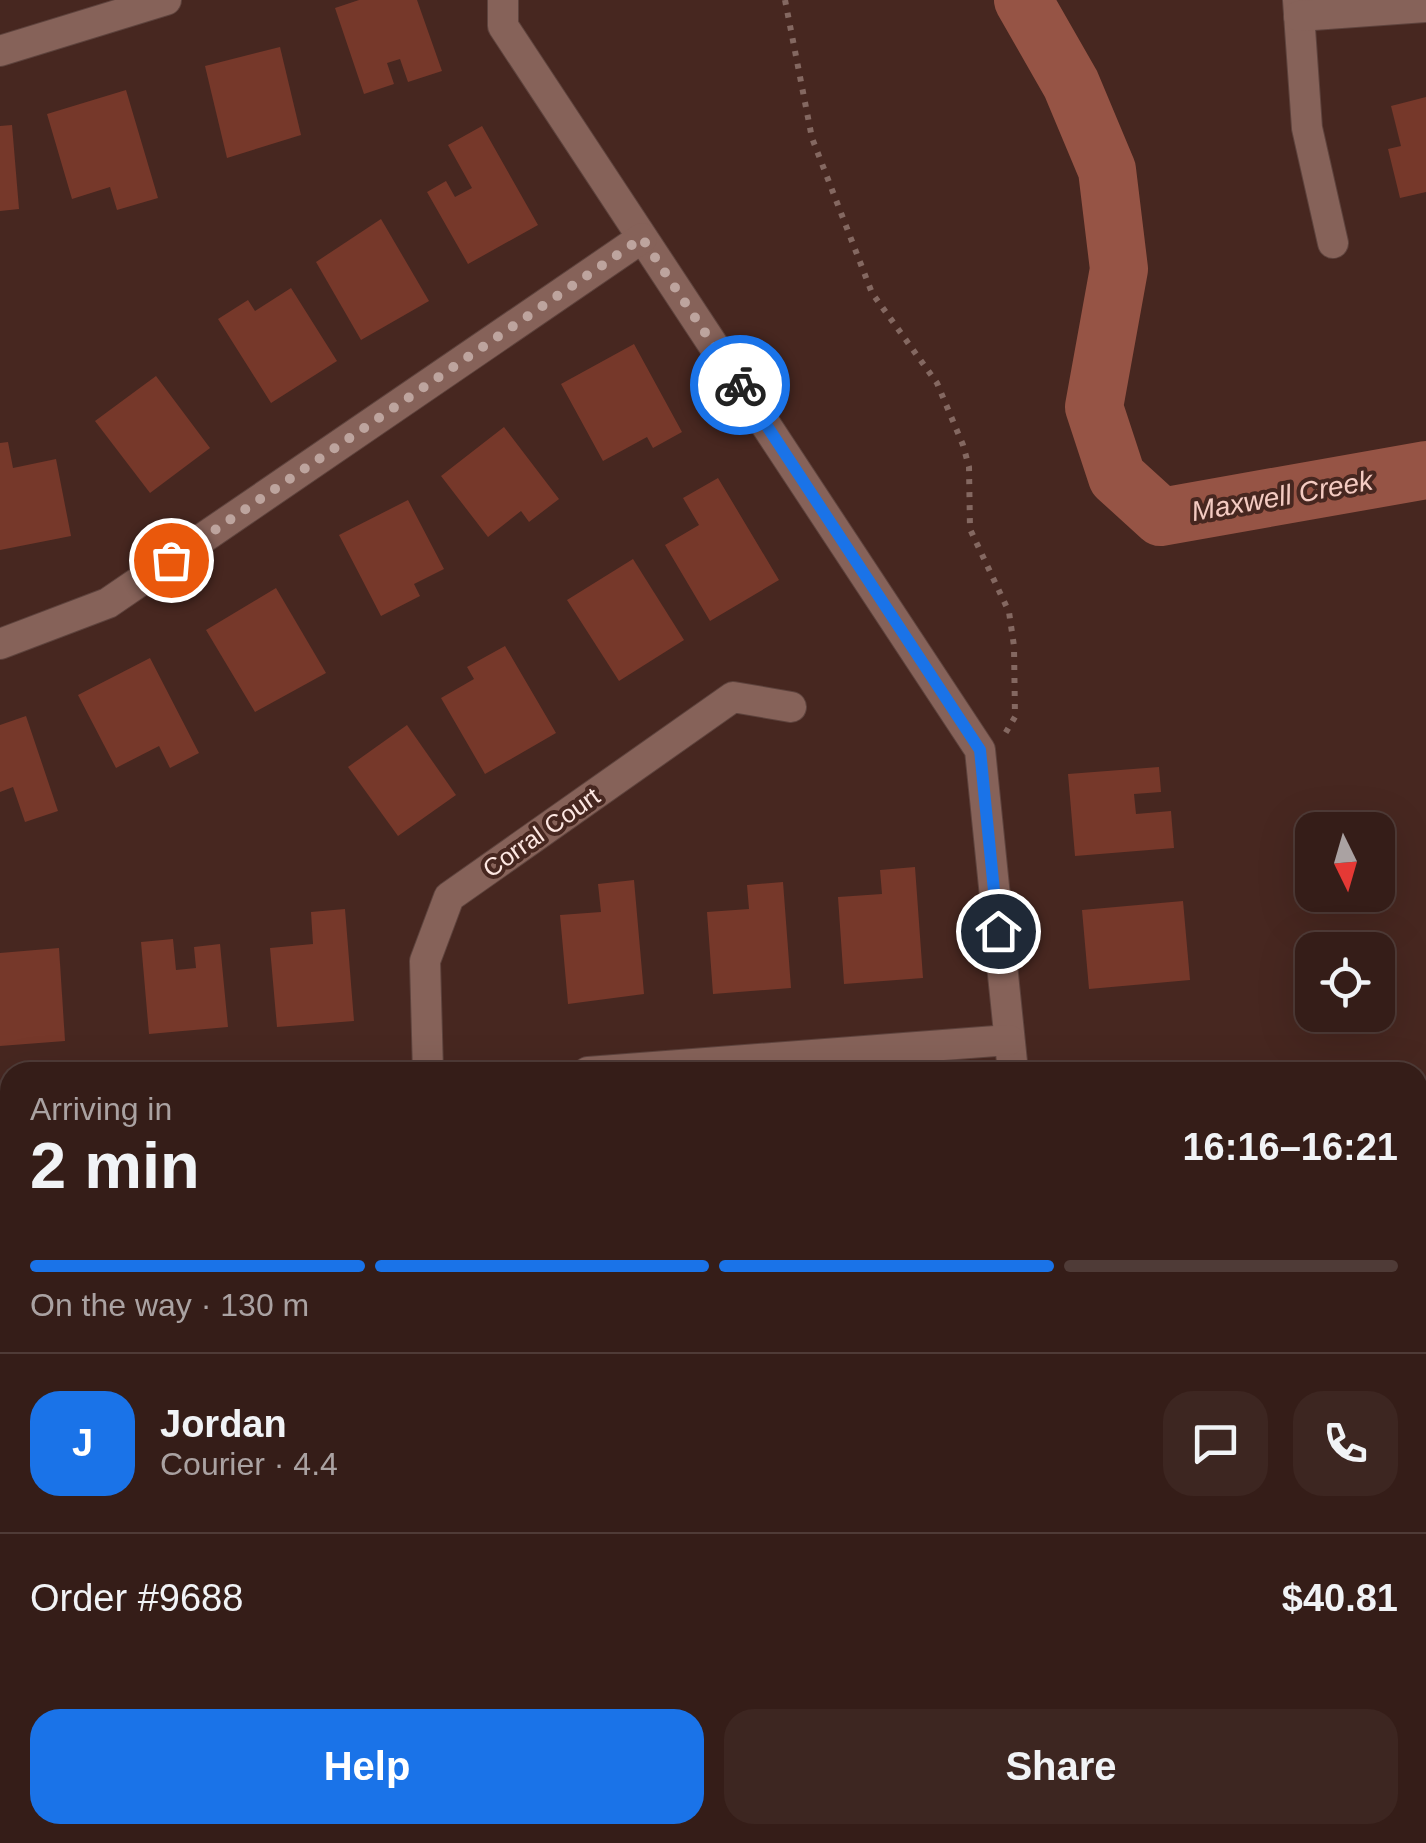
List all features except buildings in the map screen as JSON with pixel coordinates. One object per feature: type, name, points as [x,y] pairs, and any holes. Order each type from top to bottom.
[{"type":"street","points":[[0,51],[166,0]]},
{"type":"street","points":[[503,0],[503,26],[980,750],[1011,1062]]},
{"type":"street","points":[[1334,243],[1307,128],[1299,8],[1426,7]]},
{"type":"street","points":[[0,644],[108,603],[642,238]]},
{"type":"street","name":"Corral Court","points":[[428,1062],[425,962],[449,896],[733,697],[791,708]]},
{"type":"street","points":[[720,1062],[1009,1040]]},
{"type":"path","points":[[786,0],[802,94],[818,153],[872,293],[937,382],[954,416],[969,467],[970,529],[1009,612],[1015,717],[1006,735],[980,750]]},
{"type":"waterway","name":"Maxwell Creek","points":[[1023,0],[1071,84],[1107,170],[1119,269],[1094,407],[1117,477],[1161,517],[1426,470]]},
{"type":"way so far","points":[[171,560],[642,238],[740,385]]},
{"type":"route","points":[[740,385],[980,750],[998,931]]}]
